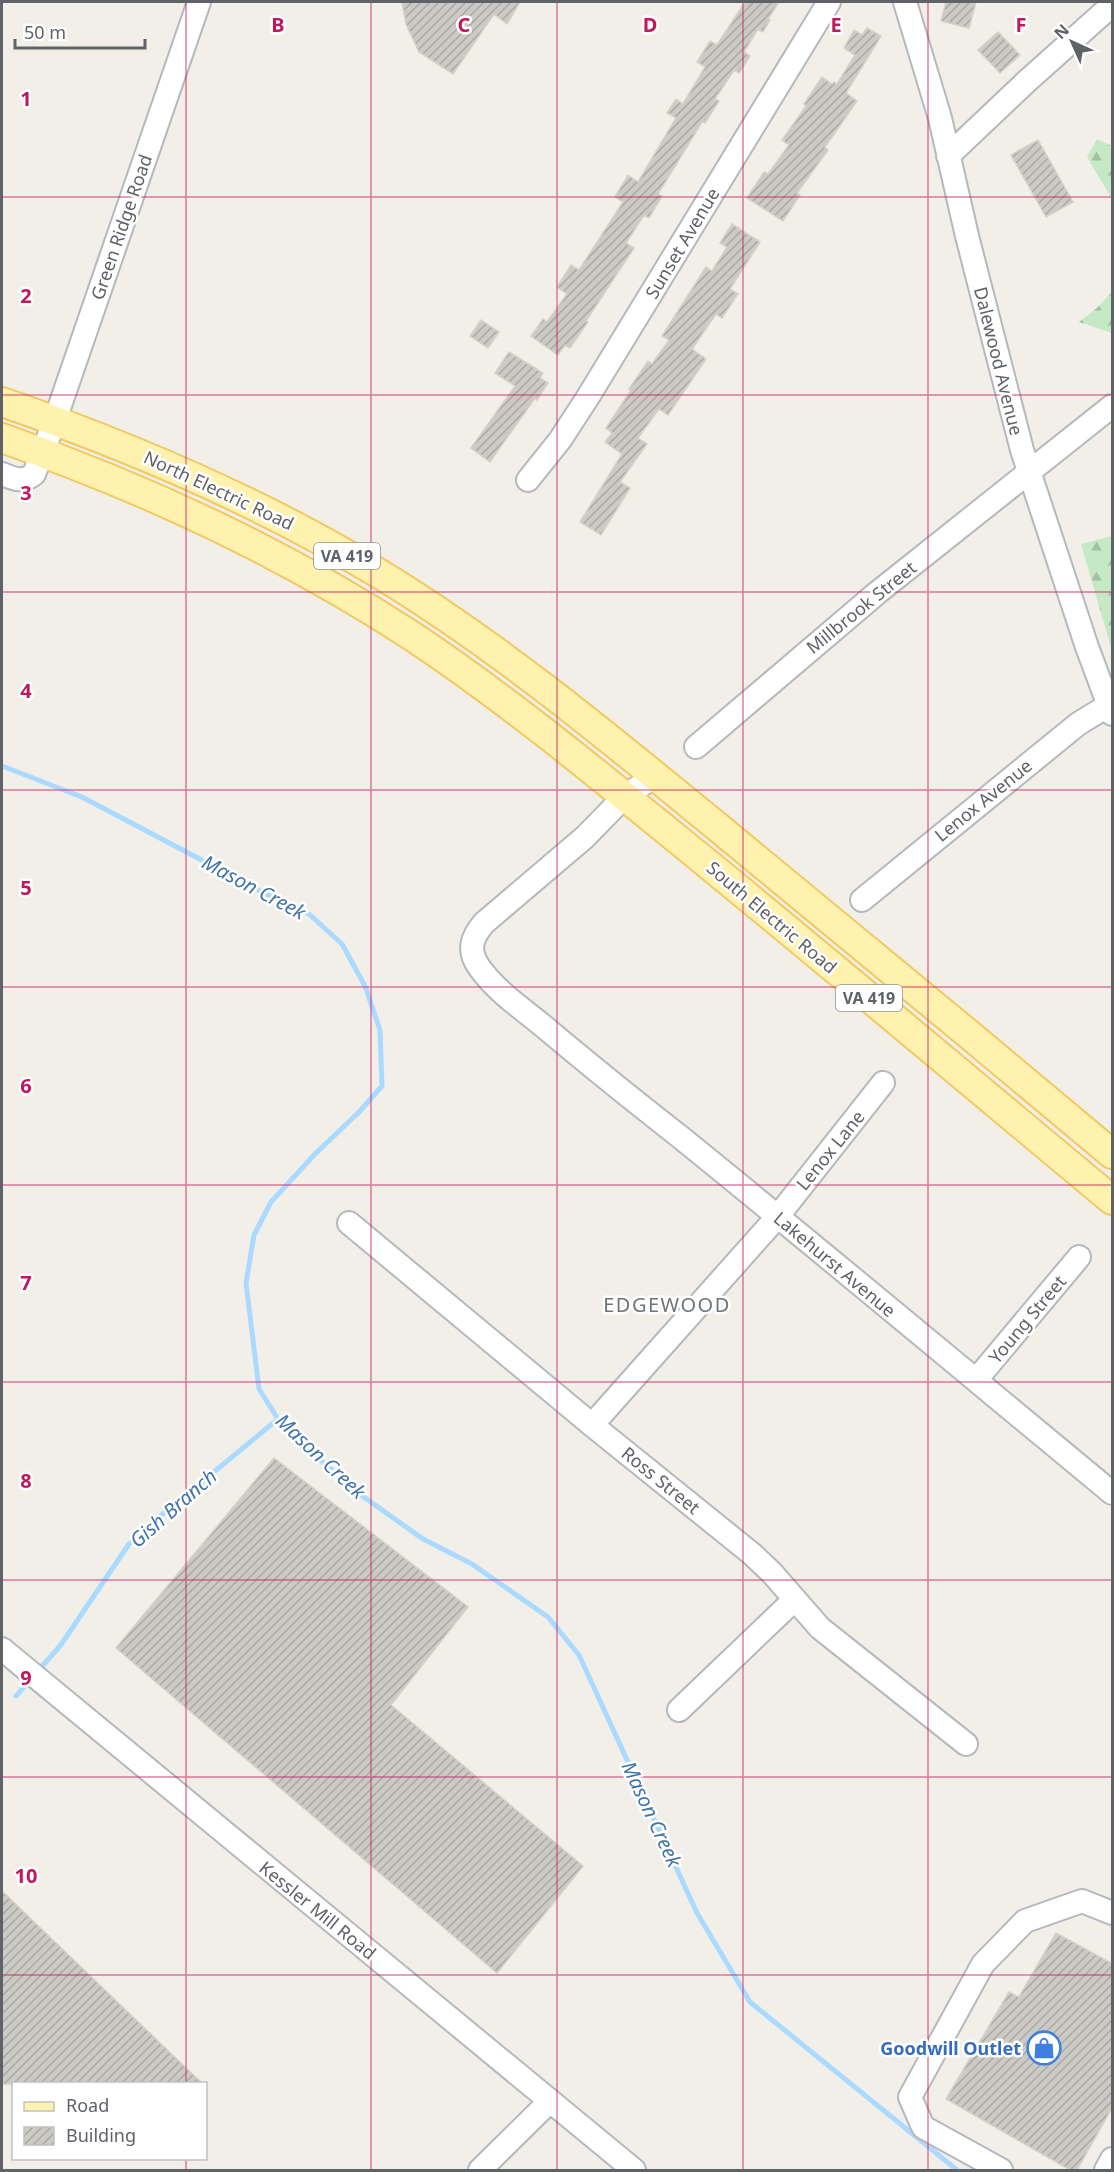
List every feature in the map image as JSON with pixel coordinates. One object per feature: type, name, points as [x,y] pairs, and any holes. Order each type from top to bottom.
[{"type":"main road","name":"North Electric Road","points":[[2,402],[162,462],[292,524],[376,572],[494,650],[564,702],[655,776]]},
{"type":"main road","name":"North Electric Road","points":[[2,438],[152,497],[212,524],[373,612],[465,672],[625,796]]},
{"type":"main road","name":"South Electric Road","points":[[655,776],[1113,1154]]},
{"type":"main road","name":"South Electric Road","points":[[625,796],[1113,1200]]},
{"type":"street","name":"Green Ridge Road","points":[[2,474],[16,480],[28,479],[34,474],[43,453],[200,2]]},
{"type":"street","name":"Sunset Avenue","points":[[528,480],[560,440],[588,398],[829,2]]},
{"type":"street","name":"Dalewood Avenue","points":[[905,2],[940,118],[978,281],[1029,472],[1087,647],[1111,710]]},
{"type":"street","points":[[948,156],[1026,82],[1113,5]]},
{"type":"street","name":"Millbrook Street","points":[[696,747],[877,593],[1113,406]]},
{"type":"street","name":"Lenox Avenue","points":[[862,900],[1069,731],[1111,710]]},
{"type":"street","points":[[625,796],[655,776]]},
{"type":"street","name":"Lakehurst Avenue","points":[[625,796],[585,837],[474,934],[471,945],[478,966],[493,984],[556,1037],[778,1216],[1113,1493]]},
{"type":"street","name":"Lenox Lane","points":[[778,1216],[883,1083]]},
{"type":"street","points":[[592,1425],[778,1216]]},
{"type":"street","name":"Ross Street","points":[[349,1223],[592,1425],[752,1554],[772,1573],[820,1628],[966,1744]]},
{"type":"street","name":"Young Street","points":[[976,1380],[1078,1257]]},
{"type":"street","points":[[679,1710],[795,1600]]},
{"type":"street","name":"Kessler Mill Road","points":[[2,1649],[634,2170]]},
{"type":"street","points":[[1001,2170],[923,2127],[910,2097],[983,1964],[1024,1921],[1082,1901],[1113,1914]]},
{"type":"street","points":[[480,2170],[550,2101]]},
{"type":"street","points":[[1106,2170],[1113,2159]]},
{"type":"green space","points":[[1097,139],[1112,146],[1112,199],[1087,157]]},
{"type":"green space","points":[[1112,292],[1112,333],[1079,322],[1097,308]]},
{"type":"green space","points":[[1112,536],[1112,651],[1081,544]]},
{"type":"building","points":[[402,2],[520,2],[507,24],[494,14],[453,74],[419,52],[406,24]]},
{"type":"building","points":[[745,2],[779,2],[763,32],[758,29],[744,52],[750,56],[739,73],[734,70],[715,99],[719,101],[705,123],[702,122],[658,194],[662,196],[649,218],[644,215],[626,243],[634,248],[586,321],[588,322],[570,348],[565,345],[558,355],[531,336],[543,319],[547,322],[567,294],[557,287],[571,265],[579,270],[623,202],[615,197],[628,175],[638,182],[676,118],[667,113],[676,99],[683,104],[705,67],[697,62],[710,41],[717,45]]},
{"type":"building","points":[[946,2],[976,2],[969,28],[941,21]]},
{"type":"building","points":[[867,28],[881,36],[846,93],[857,101],[825,147],[828,150],[797,193],[800,195],[783,221],[747,198],[764,172],[768,174],[789,145],[782,140],[806,106],[804,104],[822,77],[832,84],[834,82],[837,84],[855,55],[844,48],[854,30],[862,35]]},
{"type":"building","points":[[998,32],[1020,55],[1000,73],[978,50]]},
{"type":"building","points":[[1038,140],[1073,202],[1046,217],[1011,155]]},
{"type":"building","points":[[732,224],[760,242],[730,289],[738,294],[722,318],[716,314],[692,349],[706,359],[668,415],[659,409],[638,438],[647,444],[620,482],[630,488],[601,535],[580,522],[622,454],[605,442],[612,433],[606,428],[648,361],[652,364],[669,340],[662,336],[706,267],[712,271],[727,247],[720,243]]},
{"type":"building","points":[[481,320],[499,332],[488,348],[470,336]]},
{"type":"building","points":[[509,352],[543,373],[540,378],[548,383],[490,462],[471,448],[515,386],[495,373]]},
{"type":"building","points":[[274,1458],[468,1607],[391,1705],[583,1866],[497,1973],[116,1648]]},
{"type":"building","points":[[2,1891],[201,2082],[12,2082],[12,2084],[2,2084]]},
{"type":"building","name":"Goodwill Outlet","points":[[1056,1933],[1113,1964],[1113,2106],[1077,2170],[1070,2170],[946,2099],[1009,1992],[1019,1997]]},
{"type":"waterway","name":"Mason Creek","points":[[2,766],[82,797],[272,897],[309,914],[342,944],[365,986],[380,1030],[382,1086],[271,1202],[254,1235],[246,1283],[259,1389],[278,1419],[310,1451],[361,1495],[423,1539],[472,1564],[548,1617],[579,1655],[697,1913],[750,2002],[957,2170]]},
{"type":"waterway","name":"Gish Branch","points":[[37,1672],[60,1646],[129,1544],[278,1419]]},
{"type":"waterway","name":"Gish Branch","points":[[16,1696],[31,1679]]},
{"type":"place","name":"Goodwill Outlet","points":[[1044,2048]]},
{"type":"district","name":"EDGEWOOD","points":[[667,1304]]}]
